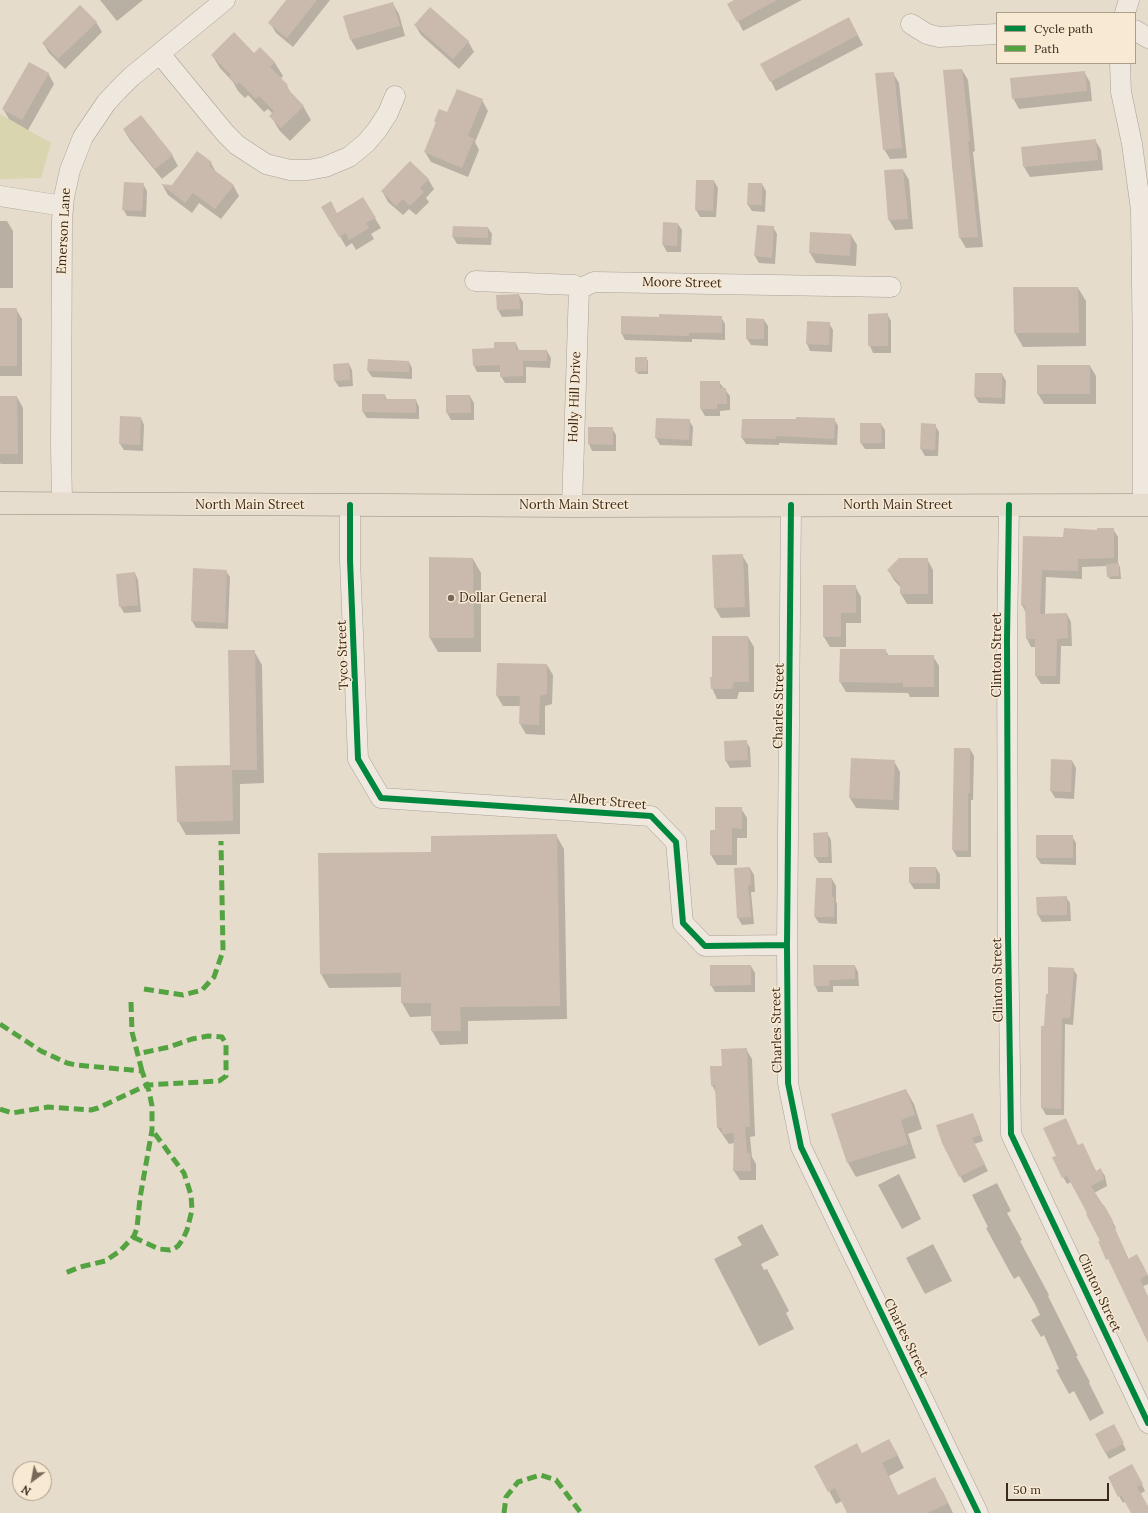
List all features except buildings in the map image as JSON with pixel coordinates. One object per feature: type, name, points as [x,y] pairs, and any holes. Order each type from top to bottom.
[{"type":"main road","name":"North Main Street","points":[[0,503],[572,506],[1145,505]]},
{"type":"street","name":"Emerson Lane","points":[[62,503],[61,362],[63,206],[66,185],[73,160],[90,126],[106,103],[122,85],[225,0]]},
{"type":"street","points":[[1125,12],[1129,0]]},
{"type":"street","points":[[911,24],[927,34],[939,37],[996,34]]},
{"type":"street","points":[[1136,31],[1148,38]]},
{"type":"street","points":[[160,54],[231,139],[258,160],[276,167],[290,170],[308,170],[325,167],[344,160],[362,147],[373,134],[388,113],[395,96]]},
{"type":"street","points":[[1120,64],[1121,92],[1132,144],[1141,210],[1145,505]]},
{"type":"street","points":[[0,196],[63,206]]},
{"type":"street","points":[[475,281],[574,285],[579,289]]},
{"type":"street","name":"Moore Street","points":[[579,289],[594,282],[891,287]]},
{"type":"street","name":"Holly Hill Drive","points":[[572,506],[579,289]]},
{"type":"street","name":"Tyco Street","points":[[350,505],[350,560],[358,759],[381,798]]},
{"type":"street","name":"Charles Street","points":[[791,505],[787,945],[788,1083],[801,1147],[978,1513]]},
{"type":"street","name":"Clinton Street","points":[[1009,505],[1007,639],[1008,935],[1011,1134],[1148,1423]]},
{"type":"street","name":"Albert Street","points":[[381,798],[650,816],[676,842],[683,923],[705,946],[787,945]]},
{"type":"shaded area","points":[[0,114],[51,143],[41,178],[0,179]]},
{"type":"marked path","points":[[144,989],[183,995],[202,990],[214,977],[223,951],[221,841]]},
{"type":"marked path","points":[[131,1002],[132,1032],[142,1071]]},
{"type":"marked path","points":[[0,1024],[41,1051],[67,1063],[142,1071],[149,1091],[152,1106],[152,1130],[140,1198],[137,1228],[134,1236],[120,1251],[105,1261],[80,1267],[65,1273]]},
{"type":"marked path","points":[[0,1109],[12,1113],[48,1107],[91,1110],[147,1085],[219,1081],[226,1076],[226,1044],[222,1037],[208,1036],[192,1039],[169,1047],[137,1054]]},
{"type":"marked path","points":[[133,1237],[159,1249],[170,1250],[175,1248],[183,1239],[192,1210],[191,1195],[184,1173],[152,1130]]},
{"type":"marked path","points":[[504,1513],[506,1497],[518,1482],[540,1475],[556,1480],[581,1513]]},
{"type":"cycle path","points":[[350,505],[350,560],[358,759],[381,798],[651,816],[676,842],[683,923],[705,946],[787,945]]},
{"type":"cycle path","points":[[791,505],[787,945],[788,1083],[801,1147],[978,1513]]},
{"type":"cycle path","points":[[1009,505],[1007,639],[1008,935],[1011,1134],[1148,1423]]},
{"type":"place","name":"Dollar General","points":[[451,598]]}]
